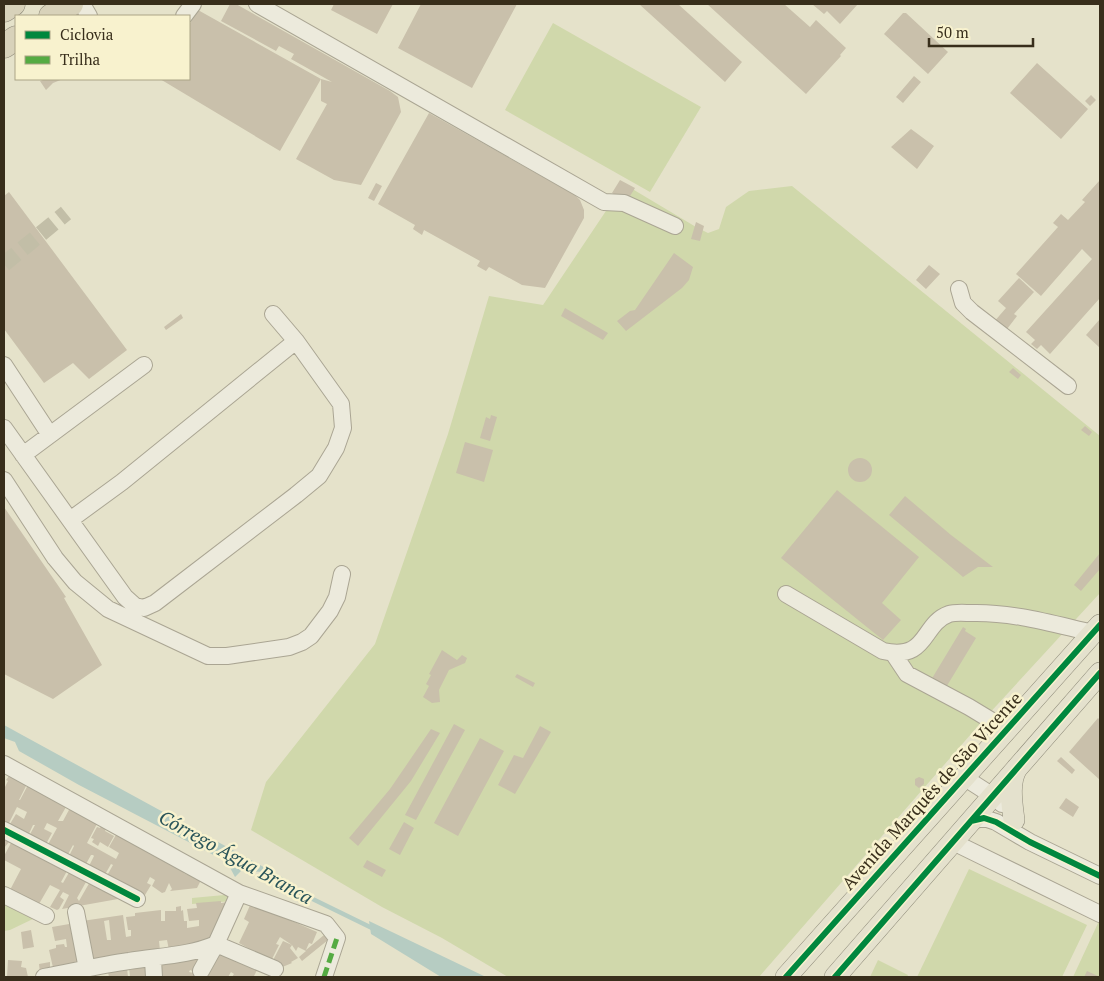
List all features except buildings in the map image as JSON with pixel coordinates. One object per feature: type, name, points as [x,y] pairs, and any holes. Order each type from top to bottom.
[{"type":"highway","points":[[4,10],[13,4]]},
{"type":"highway","points":[[53,15],[71,4]]},
{"type":"highway","points":[[4,46],[15,39]]},
{"type":"main road","name":"Avenida Marquês de São Vicente","points":[[786,977],[1097,629]]},
{"type":"main road","points":[[835,977],[1100,673]]},
{"type":"main road","points":[[1014,820],[1012,786],[1015,772],[1024,761]]},
{"type":"street","points":[[82,4],[88,15]]},
{"type":"street","points":[[185,15],[193,4]]},
{"type":"street","points":[[257,4],[604,202],[624,203],[674,226]]},
{"type":"street","points":[[959,289],[964,303],[972,312],[1068,386]]},
{"type":"street","points":[[4,428],[125,597],[135,606],[144,608],[155,603],[319,476],[336,448],[342,428],[341,404],[296,342],[272,314]]},
{"type":"street","points":[[70,520],[122,482],[296,342]]},
{"type":"street","points":[[4,365],[50,434]]},
{"type":"street","points":[[23,455],[144,365]]},
{"type":"street","points":[[4,480],[55,558],[75,582],[108,609],[208,656],[227,656],[289,647],[302,642],[311,636],[330,611],[337,597],[342,574]]},
{"type":"street","points":[[786,594],[883,651],[893,653],[915,649],[937,622],[948,614],[991,612],[1097,629]]},
{"type":"street","points":[[893,653],[907,674],[969,707],[1007,730]]},
{"type":"street","points":[[5,767],[239,893],[326,924],[337,938],[324,977]]},
{"type":"street","points":[[965,778],[993,796],[1005,807],[1030,842]]},
{"type":"street","points":[[971,821],[984,818],[992,820],[1030,842],[1100,876]]},
{"type":"street","points":[[4,830],[137,899]]},
{"type":"street","points":[[953,842],[1100,914]]},
{"type":"street","points":[[201,972],[239,893]]},
{"type":"street","points":[[4,895],[46,916]]},
{"type":"street","points":[[76,912],[87,969]]},
{"type":"street","points":[[44,977],[129,961],[204,950],[216,944],[275,969]]},
{"type":"street","points":[[153,960],[154,977]]},
{"type":"green space","points":[[553,23],[701,107],[650,192],[505,110]]},
{"type":"green space","points":[[624,184],[708,233],[719,229],[726,207],[749,191],[792,186],[1100,436],[1100,593],[985,718],[759,977],[508,977],[442,938],[382,907],[251,830],[266,782],[375,644],[448,434],[489,296],[543,305]]},
{"type":"green space","points":[[969,869],[1087,925],[1062,977],[917,977]]},
{"type":"green space","points":[[4,889],[35,918],[4,931]]},
{"type":"green space","points":[[235,894],[234,901],[192,904],[192,898]]},
{"type":"green space","points":[[1099,921],[1100,977],[1073,977]]},
{"type":"green space","points":[[878,960],[908,975],[907,977],[870,977]]},
{"type":"water","points":[[4,725],[293,883],[266,872],[241,871],[235,877],[227,862],[79,785],[19,751],[15,742],[4,738]]},
{"type":"water","points":[[369,921],[486,977],[441,977],[371,934]]},
{"type":"waterway","name":"Córrego Água Branca","points":[[269,873],[284,885],[374,929]]},
{"type":"tunnel","points":[[4,264],[66,213]]},
{"type":"marked path","points":[[324,977],[337,938]]},
{"type":"cycle path","points":[[786,977],[1100,625]]},
{"type":"cycle path","points":[[835,977],[1100,673]]},
{"type":"cycle path","points":[[971,821],[984,818],[996,822],[1030,842],[1100,876]]},
{"type":"cycle path","points":[[4,830],[137,899]]}]
